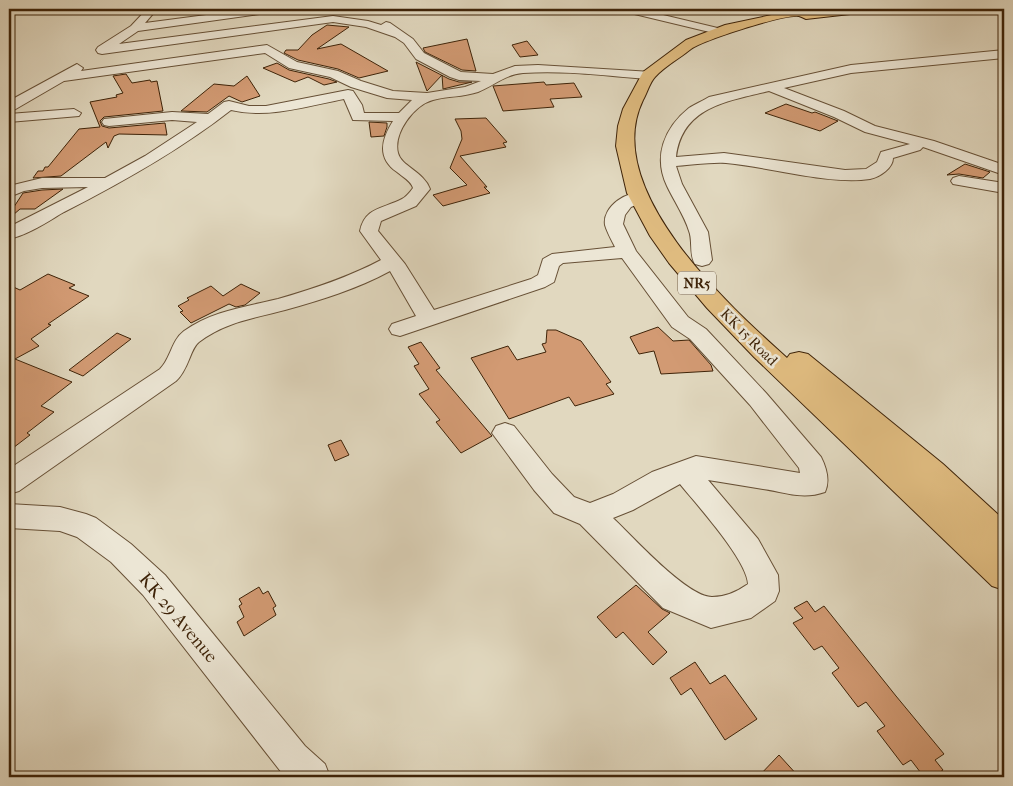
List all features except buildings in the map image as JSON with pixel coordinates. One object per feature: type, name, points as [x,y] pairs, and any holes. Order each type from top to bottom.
[{"type":"highway","name":"KK 15 Road","points":[[823,9],[782,15],[691,43],[648,75],[631,109],[626,126],[625,146],[639,197],[661,236],[680,263],[715,303],[763,352],[1004,574]]},
{"type":"highway","name":"KK 15 Road","points":[[859,9],[819,13],[778,21],[718,40],[682,60],[656,89],[648,102],[642,118],[642,144],[648,178],[664,214],[677,232],[761,325],[801,362],[932,473],[1004,541]]},
{"type":"street","points":[[9,107],[64,77],[95,56],[135,28],[153,9]]},
{"type":"street","points":[[135,28],[273,9]]},
{"type":"street","points":[[626,9],[722,32]]},
{"type":"street","points":[[371,13],[409,41],[420,56],[459,76],[494,77]]},
{"type":"street","points":[[95,56],[333,19],[368,24],[398,34]]},
{"type":"street","points":[[64,77],[267,48],[293,65],[334,74],[356,84],[392,95],[426,97],[469,90],[509,70],[521,69],[556,68],[648,75]]},
{"type":"street","points":[[702,260],[699,232],[674,184],[667,162],[673,136],[694,111],[714,100],[851,69],[1004,54]]},
{"type":"street","points":[[770,87],[846,117],[870,130],[920,142],[1004,170]]},
{"type":"street","points":[[9,234],[106,183],[196,131],[229,105],[249,110],[266,110],[348,94],[355,105],[358,116],[402,117]]},
{"type":"street","points":[[426,97],[402,117],[391,138],[390,154],[395,162],[420,182],[422,189],[410,202],[375,217],[371,221],[369,231],[393,261],[421,309],[430,320]]},
{"type":"street","points":[[9,118],[74,113]]},
{"type":"street","points":[[109,122],[172,116],[212,119]]},
{"type":"street","points":[[667,162],[724,158],[845,174],[870,174],[885,164],[886,155],[914,147],[920,142]]},
{"type":"street","points":[[9,192],[23,186],[76,180],[106,183]]},
{"type":"street","points":[[959,181],[1004,188]]},
{"type":"street","points":[[590,515],[623,502],[661,480],[696,467],[766,478],[796,485],[815,484],[812,465],[776,421],[698,334],[680,322],[627,252],[614,224],[616,214],[625,203],[639,197]]},
{"type":"street","points":[[400,329],[538,284],[547,278],[550,263],[559,258],[627,252]]},
{"type":"street","points":[[9,483],[168,375],[177,366],[189,338],[197,332],[230,316],[279,305],[330,290],[369,275],[393,261]]},
{"type":"street","points":[[505,433],[542,482],[564,505],[590,515],[674,597],[711,613],[740,607],[764,590],[763,575],[748,548],[685,471]]},
{"type":"street","name":"KK 29 Avenue","points":[[9,516],[60,519],[86,527],[121,553],[154,586],[292,759],[312,777]]}]
